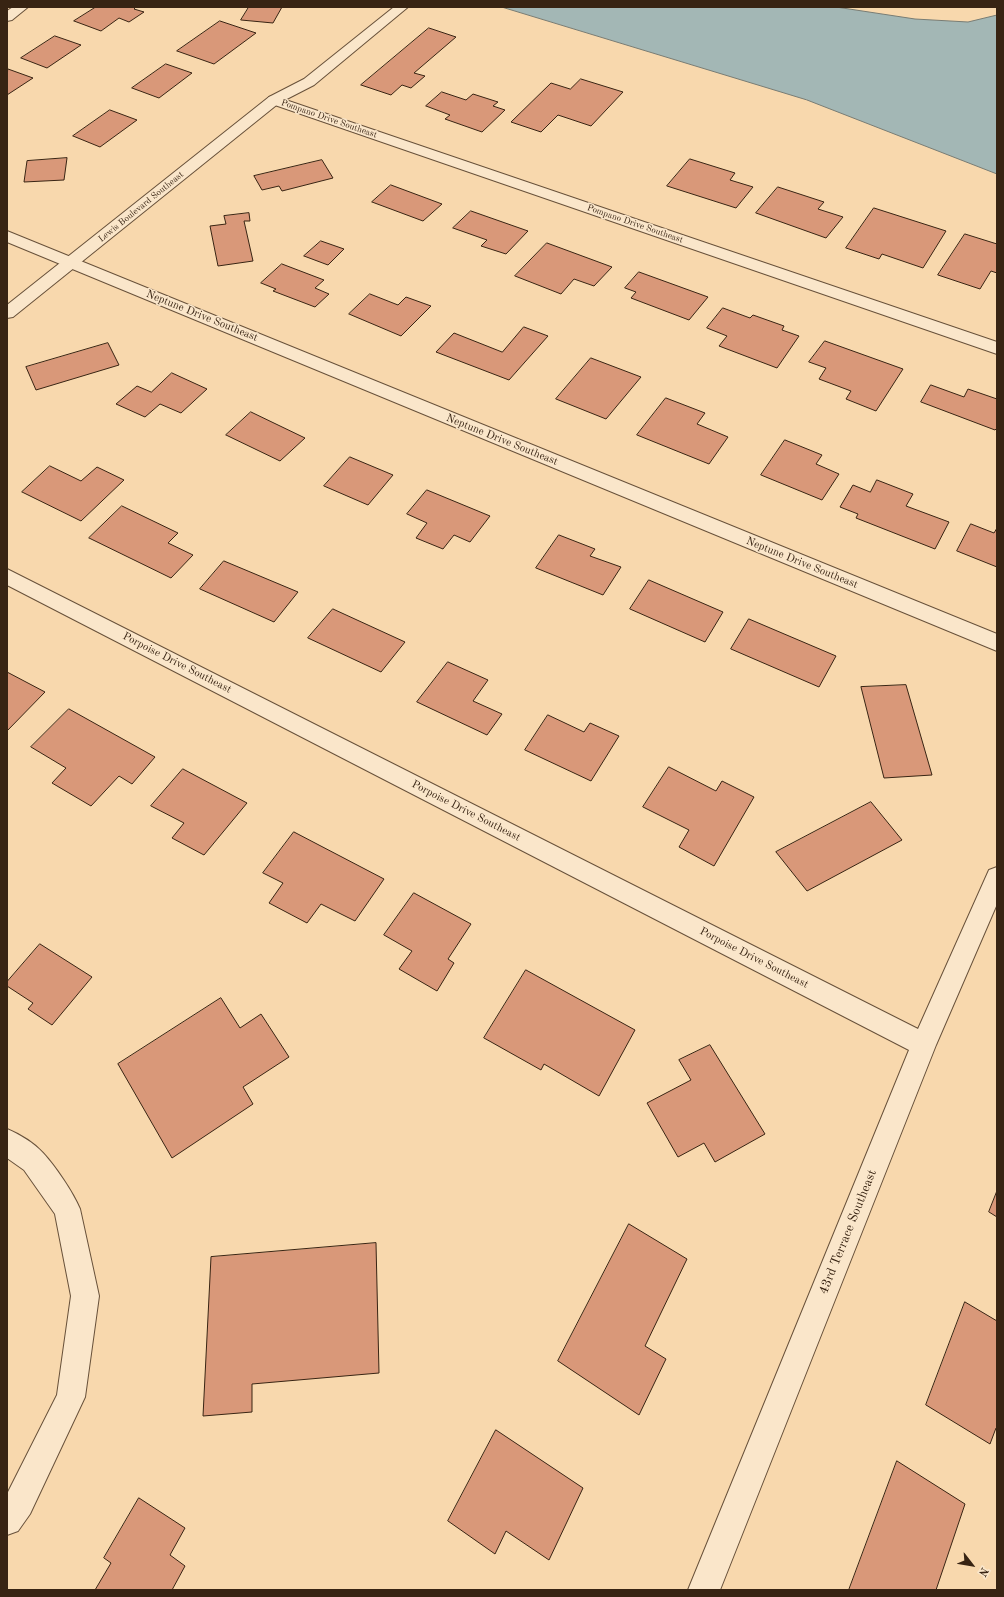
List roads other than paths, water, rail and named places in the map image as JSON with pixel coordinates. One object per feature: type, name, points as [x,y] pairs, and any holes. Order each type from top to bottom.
[{"type":"street","points":[[7,17],[22,7]]},
{"type":"street","name":"Lewis Boulevard Southeast","points":[[7,313],[274,100],[309,82],[402,7]]},
{"type":"street","name":"Lewis Boulevard Southeast","points":[[274,100],[294,75]]},
{"type":"street","name":"Pompano Drive Southeast","points":[[274,100],[997,348]]},
{"type":"street","name":"Neptune Drive Southeast","points":[[7,236],[997,643]]},
{"type":"street","name":"Porpoise Drive Southeast","points":[[7,576],[924,1045]]},
{"type":"street","name":"43rd Terrace Southeast","points":[[704,1590],[924,1045],[997,876]]},
{"type":"street","points":[[7,1142],[33,1161],[67,1209],[85,1296],[71,1397],[19,1503],[7,1520]]}]
